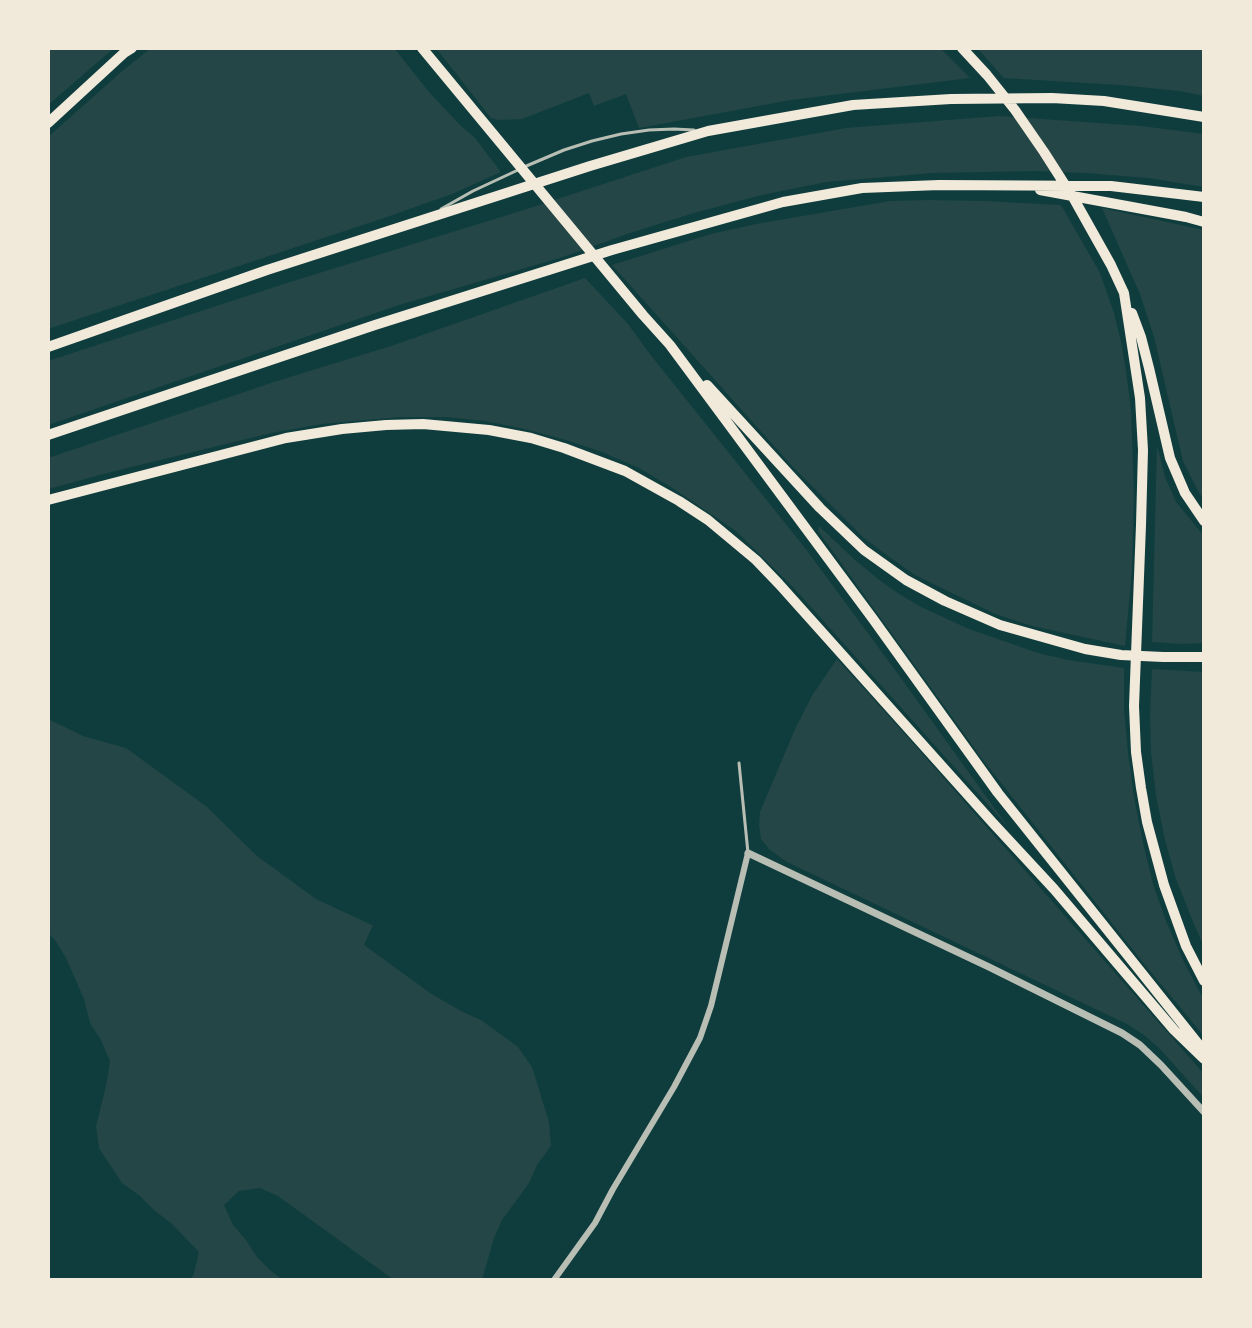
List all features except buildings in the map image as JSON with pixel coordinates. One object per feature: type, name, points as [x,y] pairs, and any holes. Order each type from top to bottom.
[{"type":"highway","points":[[48,123],[132,48]]},
{"type":"highway","points":[[422,48],[643,315],[820,508],[864,550],[906,580],[945,601],[1000,624],[1085,649],[1121,655],[1204,657]]},
{"type":"highway","points":[[962,48],[1015,110],[1074,199],[1111,265],[1141,337],[1170,458],[1185,493],[1204,521]]},
{"type":"highway","points":[[48,347],[267,270],[590,166],[708,131],[853,105],[951,99],[1094,100],[1204,117]]},
{"type":"highway","points":[[48,435],[375,325],[612,250],[783,202],[862,188],[939,185],[1111,186],[1204,197]]},
{"type":"highway","points":[[1013,185],[1204,222]]},
{"type":"highway","points":[[1124,293],[1140,398],[1143,450],[1134,706],[1136,752],[1153,845],[1174,914],[1186,946],[1204,981]]},
{"type":"highway","points":[[670,345],[998,793],[1204,1051]]},
{"type":"highway","points":[[48,500],[286,438],[386,425],[423,424],[489,430],[531,438],[625,471],[708,520],[756,560],[1054,889],[1174,1030],[1204,1059]]},
{"type":"street","points":[[554,1280],[595,1223],[700,1038],[711,1006],[748,853],[1122,1033],[1140,1045],[1161,1065],[1204,1112]]},
{"type":"lane","points":[[425,219],[497,179],[592,141],[649,130],[708,131]]},
{"type":"lane","points":[[739,763],[748,853]]},
{"type":"shaded area","points":[[48,48],[114,48],[48,105]]},
{"type":"shaded area","points":[[151,48],[394,48],[429,92],[475,138],[501,172],[452,194],[384,218],[48,329],[48,137]]},
{"type":"shaded area","points":[[436,48],[940,48],[970,78],[791,100],[639,128],[626,94],[594,106],[589,93],[522,119],[491,118]]},
{"type":"shaded area","points":[[977,48],[1204,48],[1204,96],[1180,91],[1119,85],[1004,78]]},
{"type":"shaded area","points":[[999,116],[1141,126],[1204,134],[1204,187],[1148,178],[1036,171],[933,173],[826,182],[762,195],[694,213],[563,257],[399,305],[48,425],[48,361],[290,282],[686,157],[846,128]]},
{"type":"shaded area","points":[[928,200],[1061,205],[1100,273],[1121,342],[1131,410],[1134,495],[1132,571],[1125,646],[1032,626],[993,613],[915,575],[888,556],[864,538],[792,466],[612,265],[711,234],[756,224],[890,201]]},
{"type":"shaded area","points":[[1102,208],[1204,230],[1204,500],[1183,461],[1154,337],[1140,294]]},
{"type":"shaded area","points":[[585,278],[628,324],[805,548],[1008,827],[794,588],[736,531],[639,468],[602,452],[525,429],[485,421],[446,417],[400,417],[322,424],[271,433],[48,489],[48,458],[277,381],[391,346]]},
{"type":"shaded area","points":[[1157,445],[1165,477],[1176,502],[1204,536],[1204,643],[1152,642]]},
{"type":"shaded area","points":[[819,526],[878,579],[921,607],[969,629],[1038,653],[1124,668],[1124,710],[1128,753],[1143,843],[1153,884],[1166,921],[1204,1000],[1204,1036],[983,760],[818,531]]},
{"type":"shaded area","points":[[837,659],[1204,1074],[1204,1098],[1159,1048],[1127,1024],[787,862],[769,849],[761,839],[760,812],[796,727],[813,694]]},
{"type":"shaded area","points":[[1152,669],[1204,672],[1204,947],[1175,876],[1156,795],[1151,753]]},
{"type":"shaded area","points":[[48,719],[83,736],[126,748],[207,807],[257,856],[316,899],[374,926],[364,945],[433,995],[481,1020],[518,1047],[532,1067],[549,1122],[551,1146],[537,1165],[529,1183],[502,1220],[494,1238],[482,1280],[394,1280],[278,1196],[260,1188],[239,1191],[224,1205],[233,1225],[257,1257],[283,1280],[191,1280],[199,1252],[172,1224],[122,1183],[99,1148],[96,1126],[110,1061],[101,1040],[90,1023],[84,999],[66,958],[48,933]]}]
